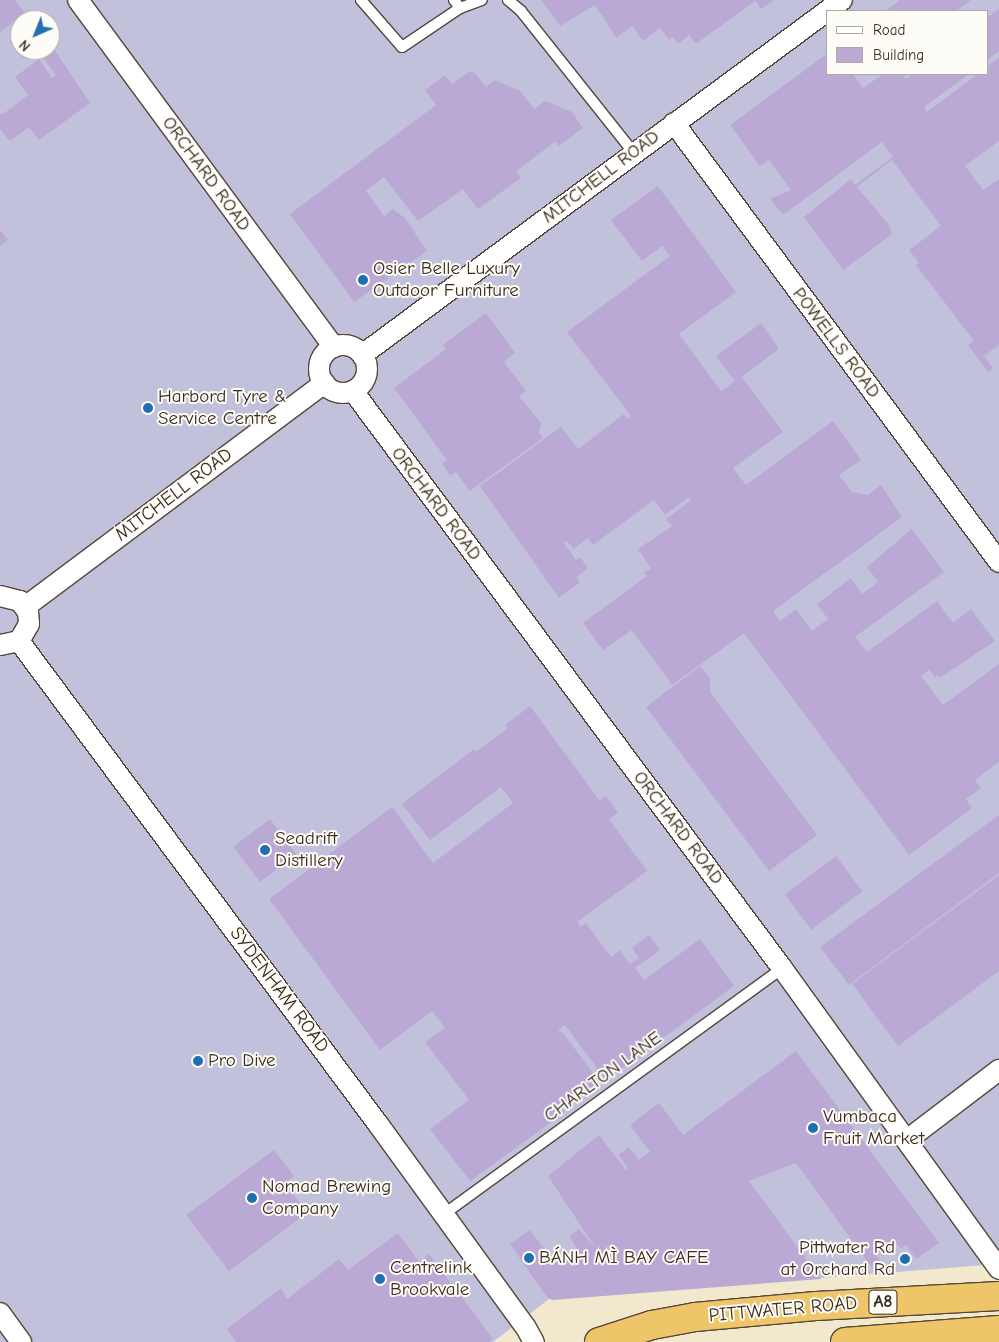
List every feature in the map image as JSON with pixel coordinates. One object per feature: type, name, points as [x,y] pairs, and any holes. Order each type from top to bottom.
[{"type":"highway","name":"PITTWATER ROAD","points":[[599,1342],[652,1325],[695,1317],[816,1306],[999,1296]]},
{"type":"highway","name":"PITTWATER ROAD","points":[[845,1342],[999,1330]]},
{"type":"street","name":"ORCHARD ROAD","points":[[78,0],[334,347]]},
{"type":"street","name":"MITCHELL ROAD","points":[[828,10],[842,0]]},
{"type":"street","name":"MITCHELL ROAD","points":[[362,355],[826,12]]},
{"type":"street","name":"POWELLS ROAD","points":[[674,123],[999,562]]},
{"type":"street","points":[[349,346],[362,355],[366,375],[353,391],[337,392],[324,383],[320,362],[334,347],[349,346]]},
{"type":"street","name":"MITCHELL ROAD","points":[[25,607],[324,383]]},
{"type":"street","name":"ORCHARD ROAD","points":[[353,391],[782,968],[999,1269]]},
{"type":"street","points":[[0,596],[14,598],[25,607],[29,624],[10,643]]},
{"type":"street","name":"SYDENHAM ROAD","points":[[10,643],[444,1214],[526,1326],[534,1342]]},
{"type":"street","points":[[907,1140],[999,1070]]},
{"type":"street","points":[[0,1313],[21,1342]]},
{"type":"lane","points":[[361,0],[402,47],[457,4],[482,0]]},
{"type":"lane","points":[[508,0],[521,11],[634,153]]},
{"type":"lane","name":"CHARLTON LANE","points":[[444,1214],[782,968]]},
{"type":"shaded area","points":[[0,0],[999,0],[999,1264],[549,1299],[493,1342],[0,1342]]},
{"type":"building","points":[[0,0],[15,0],[23,10],[10,10],[10,24],[0,32]]},
{"type":"building","points":[[541,0],[774,0],[761,9],[755,1],[696,44],[689,35],[678,44],[673,37],[669,40],[660,28],[643,41],[632,26],[616,38],[595,5],[560,26]]},
{"type":"building","points":[[900,0],[971,0],[957,10],[886,10]]},
{"type":"building","points":[[999,9],[999,51],[989,58],[989,16]]},
{"type":"building","points":[[826,54],[826,75],[854,75],[863,88],[882,75],[903,75],[906,79],[912,75],[968,75],[924,107],[927,112],[977,75],[989,75],[989,65],[999,58],[999,141],[965,166],[983,190],[999,179],[999,345],[984,356],[993,368],[988,372],[968,345],[974,341],[916,265],[919,263],[909,250],[941,226],[892,160],[857,187],[889,225],[892,234],[843,270],[804,217],[851,179],[855,185],[893,157],[882,142],[783,215],[770,199],[791,190],[769,160],[760,166],[730,125]]},
{"type":"building","points":[[60,58],[90,103],[39,140],[29,127],[10,141],[0,129],[0,113],[2,115],[28,95],[15,77],[38,60],[40,60],[52,78],[56,75],[45,60],[60,60]]},
{"type":"building","points":[[470,71],[475,73],[486,87],[495,80],[520,91],[534,109],[545,101],[572,112],[583,128],[559,146],[555,142],[516,171],[521,178],[478,209],[463,189],[418,221],[384,177],[366,191],[384,216],[393,209],[405,218],[427,251],[354,302],[290,214],[436,105],[425,90],[445,75],[452,84]]},
{"type":"building","points":[[658,186],[736,292],[679,334],[721,391],[735,381],[716,356],[761,323],[779,349],[742,377],[783,432],[733,468],[746,485],[833,421],[861,460],[839,475],[852,492],[868,495],[881,485],[902,517],[773,611],[780,621],[796,609],[812,631],[828,619],[817,604],[851,578],[862,594],[878,582],[867,567],[912,529],[944,572],[855,637],[867,652],[937,601],[953,623],[971,609],[995,641],[940,678],[938,675],[935,677],[929,670],[921,676],[943,705],[999,664],[999,762],[975,780],[981,788],[966,799],[972,808],[909,855],[744,633],[672,685],[632,630],[603,650],[583,623],[647,576],[644,573],[651,568],[638,549],[672,526],[666,519],[691,500],[689,497],[665,515],[654,500],[593,545],[588,538],[573,549],[567,541],[564,543],[576,560],[580,557],[588,568],[577,577],[580,582],[559,598],[480,486],[561,427],[578,449],[624,414],[628,419],[631,416],[567,332],[670,256],[662,246],[642,261],[611,220]]},
{"type":"building","points":[[0,230],[8,240],[0,246]]},
{"type":"building","points":[[486,313],[515,353],[504,362],[526,391],[519,396],[541,423],[539,433],[543,438],[470,491],[456,472],[450,475],[442,464],[447,460],[394,388],[446,349],[443,345]]},
{"type":"building","points":[[700,666],[710,678],[710,692],[817,835],[769,871],[646,707]]},
{"type":"building","points":[[530,706],[600,801],[606,796],[618,813],[609,819],[647,871],[577,922],[581,927],[586,923],[611,957],[620,950],[630,964],[639,958],[632,948],[649,935],[660,950],[635,968],[644,980],[700,939],[734,986],[606,1080],[565,1025],[558,1030],[563,1033],[600,1082],[562,1109],[565,1112],[470,1181],[430,1129],[469,1100],[425,1042],[445,1028],[432,1011],[380,1050],[269,899],[392,807],[433,863],[513,803],[501,787],[430,840],[402,804],[474,749],[476,752],[508,728],[505,725]]},
{"type":"building","points":[[999,815],[999,873],[849,985],[820,947]]},
{"type":"building","name":"Seadrift Distillery","points":[[270,819],[296,854],[260,882],[233,847]]},
{"type":"building","points":[[836,856],[862,891],[811,930],[785,895]]},
{"type":"building","points":[[999,875],[999,971],[898,1046],[852,984]]},
{"type":"building","points":[[796,1051],[939,1243],[916,1259],[906,1245],[901,1249],[895,1241],[876,1255],[884,1265],[875,1272],[796,1163],[749,1181],[821,1279],[552,1300],[546,1296],[510,1244],[530,1230],[555,1263],[579,1253],[570,1236],[579,1229],[595,1247],[548,1176],[599,1135],[626,1170],[628,1168],[618,1155],[629,1147],[639,1160],[650,1152],[630,1125],[659,1103],[683,1135]]},
{"type":"building","name":"Nomad Brewing Company","points":[[274,1150],[294,1176],[285,1183],[307,1213],[229,1271],[186,1215]]},
{"type":"building","name":"Centrelink Brookvale","points":[[398,1233],[419,1262],[429,1254],[493,1339],[489,1342],[236,1342],[227,1329],[281,1288],[287,1299],[339,1259],[348,1270]]},
{"type":"place","name":"Osier Belle Luxury Outdoor Furniture","points":[[363,280]]},
{"type":"place","name":"Harbord Tyre & Service Centre","points":[[148,408]]},
{"type":"place","name":"Seadrift Distillery","points":[[265,850]]},
{"type":"place","name":"Pro Dive","points":[[198,1061]]},
{"type":"place","name":"Vumbaca Fruit Market","points":[[813,1128]]},
{"type":"place","name":"Nomad Brewing Company","points":[[252,1198]]},
{"type":"place","name":"BÁNH MÌ BAY CAFE","points":[[529,1258]]},
{"type":"place","name":"Pittwater Rd at Orchard Rd","points":[[905,1259]]},
{"type":"place","name":"Centrelink Brookvale","points":[[380,1279]]}]
